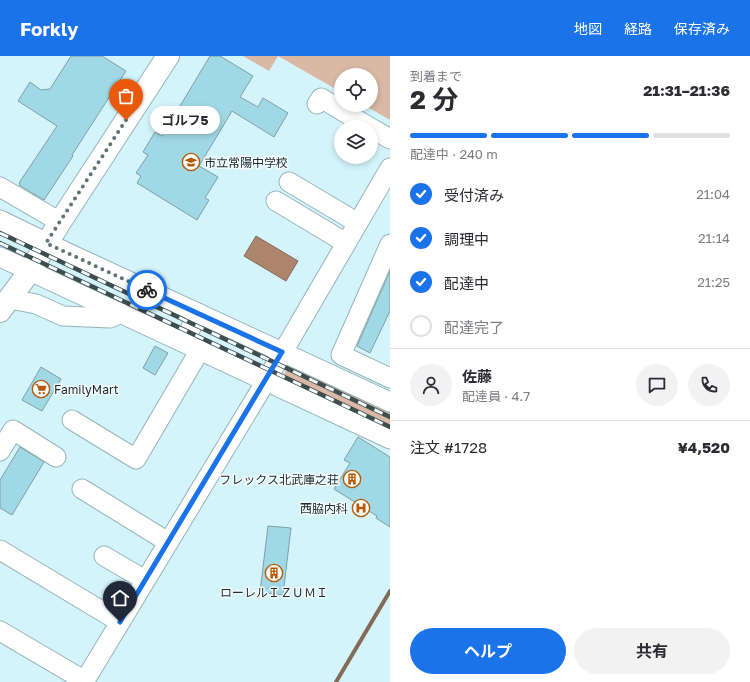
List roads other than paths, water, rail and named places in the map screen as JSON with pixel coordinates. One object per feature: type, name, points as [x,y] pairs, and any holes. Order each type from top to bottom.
[{"type":"highway","points":[[2,309],[30,271],[46,243],[168,56]]},
{"type":"street","points":[[317,104],[321,98],[357,120]]},
{"type":"street","points":[[378,132],[390,139]]},
{"type":"street","points":[[0,631],[18,646],[85,681],[266,381],[390,168]]},
{"type":"street","points":[[289,182],[358,223]]},
{"type":"street","points":[[0,187],[60,222]]},
{"type":"street","points":[[276,201],[346,243]]},
{"type":"street","points":[[0,220],[46,243],[390,402]]},
{"type":"street","points":[[390,244],[341,355],[390,378]]},
{"type":"street","points":[[0,257],[390,439]]},
{"type":"street","points":[[2,309],[30,302],[64,316],[110,318],[121,313]]},
{"type":"street","points":[[72,420],[136,459],[192,346],[198,313]]},
{"type":"street","points":[[0,451],[13,430],[56,458]]},
{"type":"street","points":[[82,489],[168,542]]},
{"type":"street","points":[[7,551],[120,622]]},
{"type":"street","points":[[104,556],[145,580]]},
{"type":"waterway","points":[[336,682],[390,591]]},
{"type":"railway","points":[[0,233],[390,417]]},
{"type":"railway","points":[[0,243],[390,427]]},
{"type":"place","name":"ゴルフ5","points":[[126,120]]},
{"type":"place","name":"市立常陽中学校","points":[[191,162]]},
{"type":"place","name":"FamilyMart","points":[[41,389]]},
{"type":"place","name":"フレックス北武庫之荘","points":[[352,479]]},
{"type":"place","name":"西脇内科","points":[[361,508]]},
{"type":"place","name":"ローレルＩＺＵＭＩ","points":[[274,573]]}]
